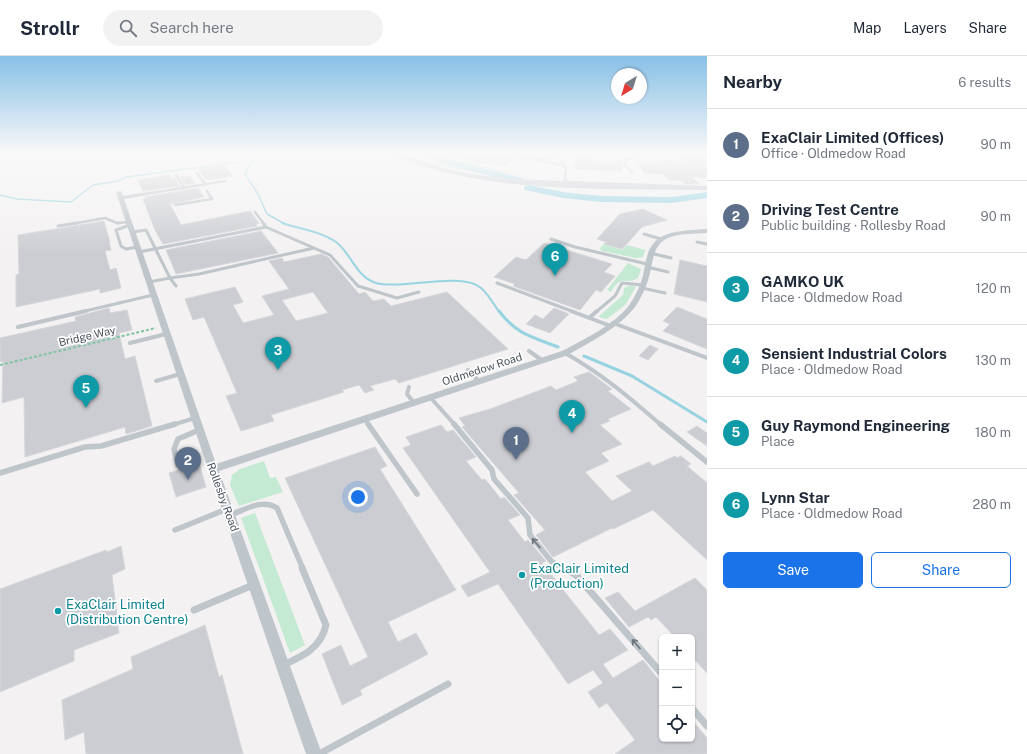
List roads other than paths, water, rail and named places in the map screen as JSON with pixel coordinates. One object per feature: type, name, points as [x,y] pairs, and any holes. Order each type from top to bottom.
[{"type":"street","points":[[184,188],[194,187]]},
{"type":"street","points":[[205,187],[207,191]]},
{"type":"street","points":[[657,187],[707,188]]},
{"type":"street","name":"Rollesby Road","points":[[184,188],[120,195],[195,418],[314,754]]},
{"type":"street","points":[[661,239],[683,232],[707,231]]},
{"type":"street","name":"Oldmedow Road","points":[[213,469],[565,353],[610,324],[631,308],[642,286],[652,248],[661,239]]},
{"type":"lane","points":[[176,205],[212,199],[207,191]]},
{"type":"lane","points":[[255,212],[266,227],[330,255],[358,286],[397,298],[419,292]]},
{"type":"lane","points":[[58,226],[105,218],[111,219],[117,223],[130,224]]},
{"type":"lane","points":[[130,224],[116,230],[121,246],[126,249],[156,248],[266,227]]},
{"type":"lane","points":[[132,232],[146,230],[170,278],[176,286]]},
{"type":"lane","points":[[644,234],[661,239]]},
{"type":"lane","points":[[551,239],[668,272]]},
{"type":"lane","points":[[697,242],[707,244]]},
{"type":"lane","points":[[591,251],[593,247]]},
{"type":"lane","points":[[149,282],[199,274],[314,248]]},
{"type":"lane","points":[[650,253],[671,258]]},
{"type":"lane","points":[[497,283],[590,318],[707,358]]},
{"type":"lane","points":[[590,318],[615,296],[622,283],[642,286],[665,293]]},
{"type":"lane","points":[[18,327],[153,295]]},
{"type":"lane","points":[[130,343],[165,330]]},
{"type":"lane","points":[[529,351],[543,361]]},
{"type":"lane","points":[[565,353],[594,370],[623,391],[678,440],[707,462]]},
{"type":"lane","points":[[468,370],[480,381]]},
{"type":"lane","points":[[156,381],[180,374]]},
{"type":"lane","points":[[409,387],[407,394],[414,403]]},
{"type":"lane","points":[[430,397],[492,470],[494,479],[528,518],[530,535],[534,541],[552,562],[576,574],[659,671]]},
{"type":"lane","points":[[0,473],[85,447],[101,446],[195,418]]},
{"type":"lane","points":[[365,419],[417,494]]},
{"type":"lane","points":[[178,465],[174,448],[175,443],[178,439],[200,430]]},
{"type":"lane","points":[[175,530],[228,512],[265,503],[272,504],[277,508],[326,625],[326,634],[321,642],[308,653],[283,665]]},
{"type":"lane","points":[[194,610],[254,585]]},
{"type":"lane","points":[[319,754],[448,684]]},
{"type":"lane","points":[[695,712],[707,726]]},
{"type":"waterway","points":[[0,195],[17,199],[71,202],[91,187]]},
{"type":"waterway","points":[[253,187],[267,214],[285,224]]},
{"type":"waterway","points":[[529,188],[563,195],[601,199],[627,198],[672,200],[707,195]]},
{"type":"waterway","points":[[285,224],[330,238],[346,252],[363,276],[376,283],[387,285],[446,281],[472,283],[484,290],[499,312]]},
{"type":"waterway","points":[[499,311],[505,319],[518,330],[558,347]]},
{"type":"waterway","points":[[584,356],[632,376],[707,422]]},
{"type":"place","name":"Lynn Star","points":[[555,276]]},
{"type":"place","name":"GAMKO UK","points":[[278,370]]},
{"type":"place","name":"Guy Raymond Engineering","points":[[86,408]]},
{"type":"place","name":"Sensient Industrial Colors","points":[[572,433]]},
{"type":"place","name":"ExaClair Limited (Offices)","points":[[516,460]]},
{"type":"place","name":"Driving Test Centre","points":[[188,480]]},
{"type":"place","name":"ExaClair Limited (Production)","points":[[522,575]]},
{"type":"place","name":"ExaClair Limited (Distribution Centre)","points":[[58,611]]}]
